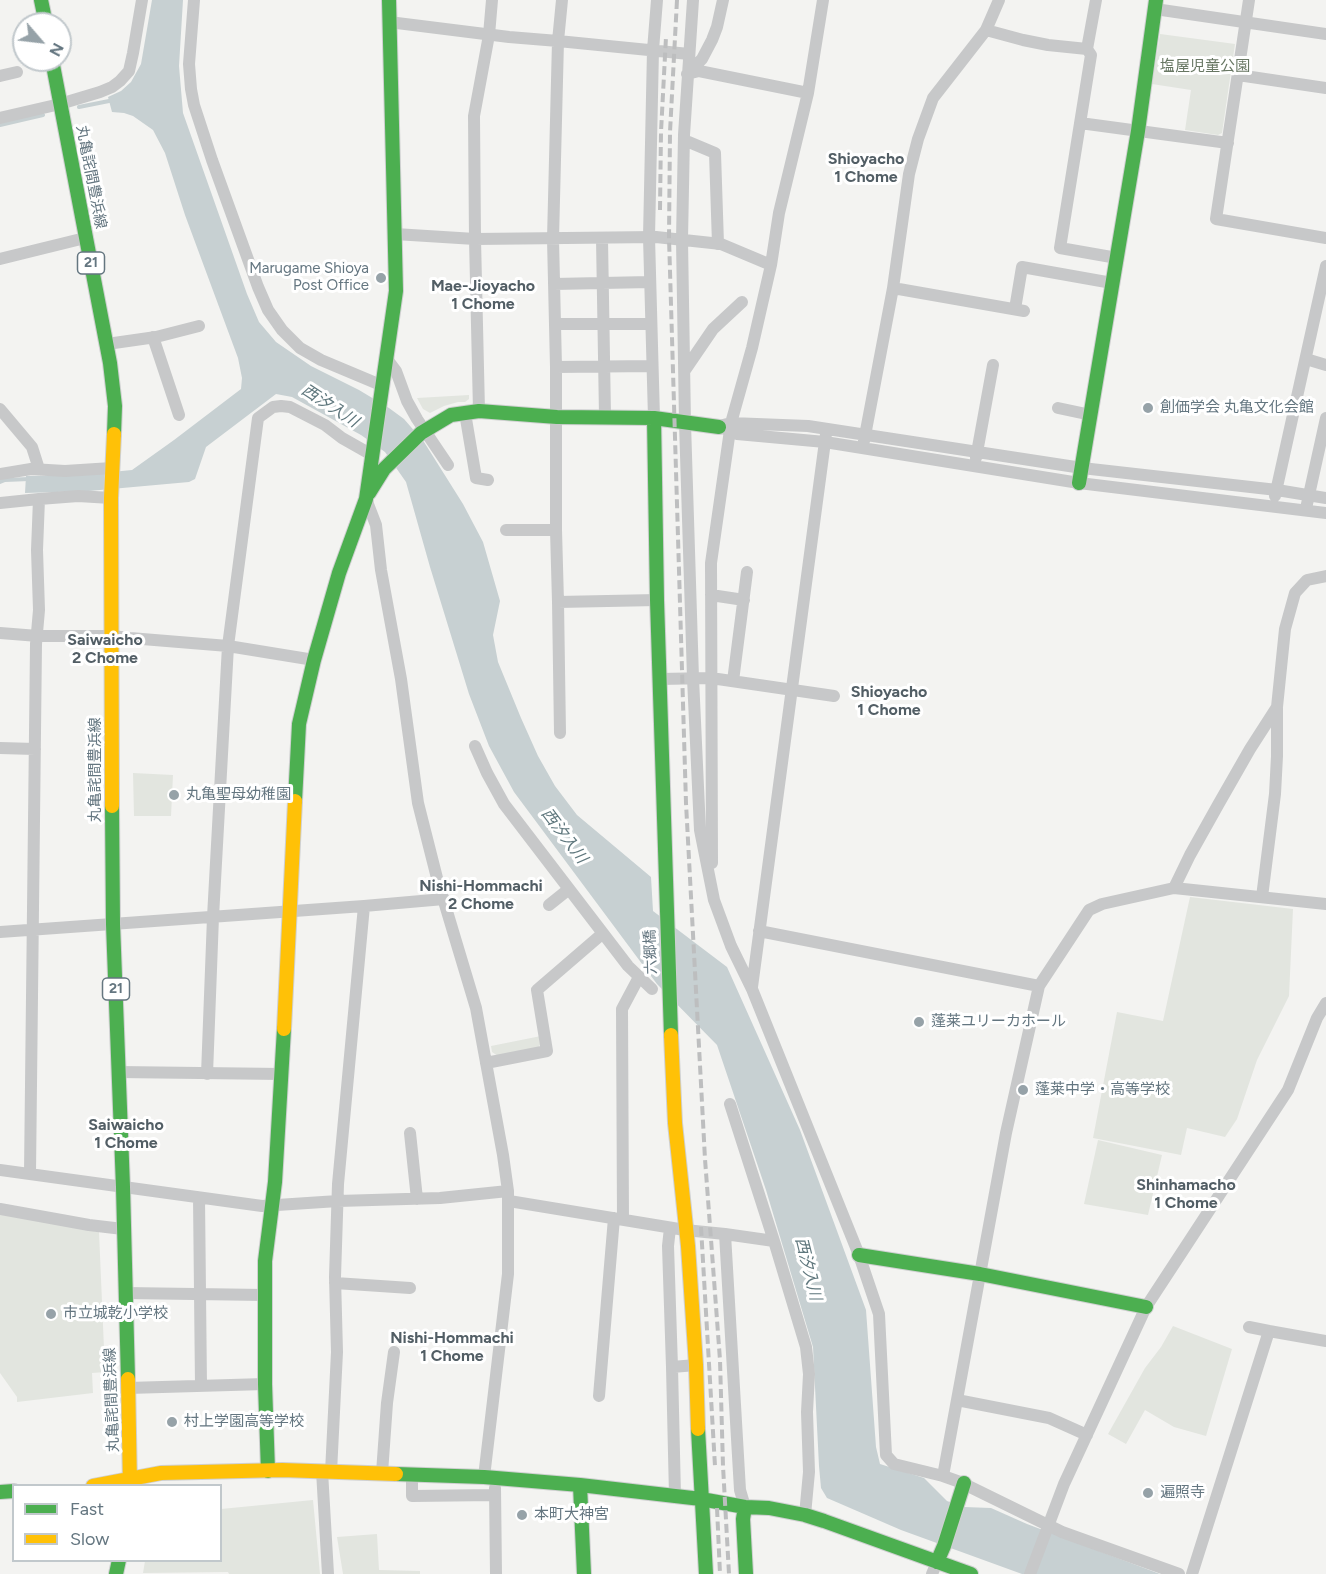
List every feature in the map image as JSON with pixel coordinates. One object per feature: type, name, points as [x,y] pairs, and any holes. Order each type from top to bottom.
[{"type":"street","points":[[0,118],[60,104],[112,87],[120,81],[129,71],[142,0]]},
{"type":"street","points":[[194,0],[189,64],[194,105],[268,310],[282,330],[300,348],[382,390]]},
{"type":"street","points":[[389,0],[396,291],[366,499],[376,525],[418,803],[437,878],[476,1008],[508,1196],[508,1274],[490,1477],[494,1495],[496,1574]]},
{"type":"street","points":[[479,411],[474,116],[489,35],[492,0]]},
{"type":"street","points":[[560,733],[553,239],[561,0]]},
{"type":"street","points":[[654,418],[649,237],[653,50],[657,0]]},
{"type":"street","points":[[693,0],[687,74],[682,240],[686,423],[700,830],[714,900],[859,1255],[879,1314],[886,1455],[894,1464],[964,1483],[1062,1532],[1179,1574]]},
{"type":"street","points":[[687,74],[702,59],[712,40],[723,0]]},
{"type":"street","points":[[714,900],[711,831],[711,563],[727,427],[752,348],[771,266],[778,213],[807,93],[823,0]]},
{"type":"street","points":[[863,448],[893,288],[909,174],[918,138],[933,98],[986,30],[999,0]]},
{"type":"street","points":[[1096,0],[1087,49],[1091,55],[1060,248],[1117,258]]},
{"type":"street","points":[[1249,0],[1216,219],[1326,238]]},
{"type":"street","points":[[1079,483],[1138,131],[1155,4],[1246,22],[1326,34]]},
{"type":"street","points":[[389,22],[489,35],[689,54]]},
{"type":"street","points":[[986,30],[1048,45],[1087,49]]},
{"type":"street","points":[[687,74],[699,71],[807,93]]},
{"type":"street","points":[[0,76],[17,72]]},
{"type":"street","name":"丸亀詫間豊浜線","points":[[54,72],[107,344],[115,406],[111,498],[113,924],[123,1187],[130,1483]]},
{"type":"street","points":[[1238,75],[1326,88]]},
{"type":"street","points":[[1080,123],[1228,143]]},
{"type":"street","points":[[684,140],[715,153],[718,244]]},
{"type":"street","points":[[395,234],[475,239],[649,237],[718,244],[771,266]]},
{"type":"street","points":[[0,259],[85,238]]},
{"type":"street","points":[[602,239],[605,416]]},
{"type":"street","points":[[1273,507],[1326,266]]},
{"type":"street","points":[[893,288],[1019,310],[1022,267],[1112,283]]},
{"type":"street","points":[[554,284],[650,282]]},
{"type":"street","points":[[685,370],[713,329],[742,302]]},
{"type":"street","points":[[555,324],[651,324]]},
{"type":"street","points":[[107,344],[153,337],[199,326]]},
{"type":"street","points":[[153,337],[179,415]]},
{"type":"street","points":[[387,359],[396,371],[407,401],[423,431],[448,465]]},
{"type":"street","points":[[1306,359],[1326,365]]},
{"type":"street","points":[[974,466],[993,365]]},
{"type":"street","points":[[556,367],[652,366]]},
{"type":"street","points":[[207,1074],[228,646],[258,418],[273,408],[290,407],[325,424],[342,438],[372,453]]},
{"type":"street","points":[[1058,408],[1091,415]]},
{"type":"street","points":[[0,409],[32,447],[39,469]]},
{"type":"street","points":[[268,1471],[265,1261],[272,1206],[282,1074],[299,724],[314,660],[339,573],[366,499],[384,469],[423,431],[451,415],[479,411],[556,417],[654,418],[727,427],[808,426],[1082,468],[1277,490],[1326,498]]},
{"type":"street","points":[[465,413],[476,478],[488,480]]},
{"type":"street","name":"六郷橋","points":[[654,418],[669,997],[675,1123],[688,1246],[696,1365],[706,1574]]},
{"type":"street","points":[[1306,511],[1326,418]]},
{"type":"street","points":[[727,427],[737,434],[825,442],[1079,483],[1326,513]]},
{"type":"street","points":[[752,989],[827,429]]},
{"type":"street","points":[[0,474],[31,469],[65,471],[112,468]]},
{"type":"street","points":[[0,503],[78,496],[111,498]]},
{"type":"street","points":[[30,1173],[39,499]]},
{"type":"street","points":[[506,530],[556,530]]},
{"type":"street","points":[[733,681],[747,572]]},
{"type":"street","points":[[1262,897],[1275,794],[1277,706],[1285,629],[1295,593],[1307,580],[1326,576]]},
{"type":"street","points":[[711,595],[744,600]]},
{"type":"street","points":[[558,602],[657,600]]},
{"type":"street","points":[[0,633],[38,636],[111,636],[228,646],[314,660]]},
{"type":"street","points":[[660,679],[711,678],[834,696]]},
{"type":"street","points":[[1174,888],[1208,822],[1277,706]]},
{"type":"street","points":[[475,746],[504,804],[627,966],[652,989]]},
{"type":"street","points":[[0,748],[35,749]]},
{"type":"street","points":[[943,1476],[1006,1133],[1039,986],[1089,910],[1102,904],[1174,888],[1326,904]]},
{"type":"street","points":[[549,905],[569,890]]},
{"type":"street","points":[[0,932],[444,899]]},
{"type":"street","points":[[328,1574],[323,1512],[337,1352],[338,1184],[364,906]]},
{"type":"street","points":[[759,930],[1039,986]]},
{"type":"street","points":[[486,1063],[547,1051],[537,990],[603,934]]},
{"type":"street","points":[[599,1396],[619,1219],[622,1009],[639,977]]},
{"type":"street","points":[[1030,1574],[1064,1484],[1146,1307],[1288,1090],[1317,1018],[1326,1002]]},
{"type":"street","points":[[118,1072],[282,1074]]},
{"type":"street","points":[[730,1104],[806,1347],[809,1374],[807,1412],[809,1472],[805,1515]]},
{"type":"street","points":[[410,1133],[417,1199]]},
{"type":"street","points":[[0,1170],[272,1206],[338,1201],[508,1196],[670,1228],[725,1233],[774,1241]]},
{"type":"street","points":[[199,1198],[201,1386]]},
{"type":"street","points":[[0,1209],[123,1229]]},
{"type":"street","points":[[670,1228],[668,1246],[675,1496]]},
{"type":"street","points":[[725,1233],[740,1490],[745,1507],[743,1519],[746,1574]]},
{"type":"street","points":[[859,1255],[980,1274],[1146,1307]]},
{"type":"street","points":[[336,1283],[410,1288]]},
{"type":"street","points":[[125,1293],[264,1295]]},
{"type":"street","points":[[1249,1327],[1326,1341]]},
{"type":"street","points":[[1192,1574],[1269,1331]]},
{"type":"street","points":[[382,1473],[387,1402],[394,1352]]},
{"type":"street","points":[[672,1367],[696,1365]]},
{"type":"street","points":[[128,1388],[265,1384]]},
{"type":"street","points":[[957,1400],[1049,1418],[1086,1435]]},
{"type":"street","points":[[112,1484],[130,1483],[161,1473],[327,1471],[490,1477],[580,1485],[701,1499],[745,1507],[769,1508],[805,1515],[935,1568],[971,1574]]},
{"type":"street","points":[[412,1474],[412,1496],[494,1495]]},
{"type":"street","points":[[935,1568],[964,1483]]},
{"type":"street","points":[[580,1485],[584,1574]]},
{"type":"green space","name":"塩屋児童公園","points":[[1160,34],[1235,44],[1222,133],[1218,135],[1185,130],[1191,90],[1152,84]]},
{"type":"green space","points":[[469,395],[469,399],[465,402],[444,406],[430,413],[423,409],[417,398]]},
{"type":"green space","points":[[133,773],[173,775],[171,816],[134,816]]},
{"type":"green space","points":[[1190,897],[1293,909],[1289,996],[1257,1060],[1237,1119],[1225,1137],[1187,1128],[1181,1155],[1093,1138],[1117,1012],[1163,1021]]},
{"type":"green space","points":[[541,1036],[542,1042],[538,1048],[498,1056],[492,1052],[491,1046]]},
{"type":"green space","points":[[1098,1140],[1162,1155],[1148,1215],[1084,1204]]},
{"type":"green space","name":"市立城乾小学校","points":[[0,1213],[99,1232],[105,1372],[92,1373],[93,1393],[17,1402],[17,1397],[0,1373]]},
{"type":"green space","points":[[1173,1326],[1232,1349],[1206,1436],[1174,1427],[1145,1410],[1126,1444],[1108,1434],[1145,1368]]},
{"type":"green space","points":[[313,1500],[320,1574],[143,1573],[145,1562],[222,1562],[222,1509]]},
{"type":"green space","points":[[377,1534],[379,1570],[420,1571],[420,1574],[343,1574],[337,1537]]},
{"type":"water","name":"西汐入川","points":[[152,0],[183,0],[179,66],[183,113],[259,322],[276,342],[311,366],[389,408],[404,419],[424,442],[463,504],[483,542],[500,601],[493,635],[498,662],[538,756],[555,786],[577,815],[651,877],[653,911],[727,967],[800,1130],[866,1310],[876,1447],[880,1464],[924,1478],[947,1501],[964,1507],[991,1508],[1027,1524],[1160,1574],[1022,1574],[901,1530],[827,1498],[821,1488],[813,1347],[766,1190],[717,1045],[657,984],[514,792],[489,746],[469,694],[406,482],[385,452],[361,435],[292,397],[276,394],[206,447],[195,479],[189,482],[89,491],[25,493],[26,476],[81,475],[132,470],[241,389],[242,378],[238,358],[185,215],[165,153],[153,130],[133,116],[112,112],[108,97],[121,91],[131,82],[141,64]]},
{"type":"waterway","points":[[79,107],[114,100]]},
{"type":"waterway","points":[[0,125],[43,115]]},
{"type":"waterway","points":[[0,482],[29,479]]},
{"type":"railway","points":[[677,0],[670,132],[669,238],[686,803],[705,1159],[720,1360],[729,1574]]},
{"type":"railway","points":[[660,210],[666,37]]},
{"type":"railway","points":[[701,1227],[715,1466]]},
{"type":"railway","points":[[717,1508],[720,1574]]},
{"type":"traffic: fast","points":[[41,0],[44,12]]},
{"type":"traffic: fast","points":[[295,801],[299,724],[314,660],[339,573],[366,499],[396,291],[389,0]]},
{"type":"traffic: fast","points":[[1079,483],[1138,131],[1156,0]]},
{"type":"traffic: fast","points":[[54,72],[110,363],[115,406],[114,434]]},
{"type":"traffic: fast","points":[[369,493],[384,469],[421,433],[451,415],[479,411],[557,417],[654,418],[719,427]]},
{"type":"traffic: fast","points":[[654,418],[657,600],[671,1035]]},
{"type":"traffic: fast","points":[[112,806],[113,924],[128,1379]]},
{"type":"traffic: fast","points":[[268,1471],[265,1261],[275,1182],[284,1029]]},
{"type":"traffic: fast","points":[[859,1255],[980,1274],[1146,1307]]},
{"type":"traffic: fast","points":[[698,1429],[706,1574]]},
{"type":"traffic: fast","points":[[396,1474],[484,1477],[580,1485],[701,1499],[745,1507],[769,1508],[824,1521],[971,1574]]},
{"type":"traffic: fast","points":[[937,1562],[964,1483]]},
{"type":"traffic: fast","points":[[580,1485],[584,1574]]},
{"type":"traffic: fast","points":[[0,1492],[12,1491]]},
{"type":"traffic: fast","points":[[745,1507],[743,1519],[746,1574]]},
{"type":"traffic: fast","points":[[116,1574],[119,1562]]},
{"type":"traffic: slow","points":[[112,806],[111,498],[114,434]]},
{"type":"traffic: slow","points":[[284,1029],[295,801]]},
{"type":"traffic: slow","points":[[671,1035],[675,1123],[688,1246],[698,1429]]},
{"type":"traffic: slow","points":[[128,1379],[130,1484]]},
{"type":"traffic: slow","points":[[103,1484],[161,1473],[282,1470],[396,1474]]},
{"type":"place","name":"Marugame Shioya Post Office","points":[[381,278]]},
{"type":"place","name":"創価学会 丸亀文化会館","points":[[1148,408]]},
{"type":"place","name":"丸亀聖母幼稚園","points":[[174,795]]},
{"type":"place","name":"蓬莱ユリーカホール","points":[[919,1022]]},
{"type":"place","name":"蓬莱中学・高等学校","points":[[1023,1090]]},
{"type":"place","name":"市立城乾小学校","points":[[51,1314]]},
{"type":"place","name":"村上学園高等学校","points":[[172,1422]]},
{"type":"place","name":"遍照寺","points":[[1148,1493]]},
{"type":"place","name":"本町大神宮","points":[[522,1515]]},
{"type":"district","name":"Shioyacho 1 Chome","points":[[866,168]]},
{"type":"district","name":"Mae-Jioyacho 1 Chome","points":[[483,295]]},
{"type":"district","name":"Saiwaicho 2 Chome","points":[[105,649]]},
{"type":"district","name":"Shioyacho 1 Chome","points":[[889,701]]},
{"type":"district","name":"Nishi-Hommachi 2 Chome","points":[[481,895]]},
{"type":"district","name":"Saiwaicho 1 Chome","points":[[126,1134]]},
{"type":"district","name":"Shinhamacho 1 Chome","points":[[1186,1194]]},
{"type":"district","name":"Nishi-Hommachi 1 Chome","points":[[452,1347]]}]
